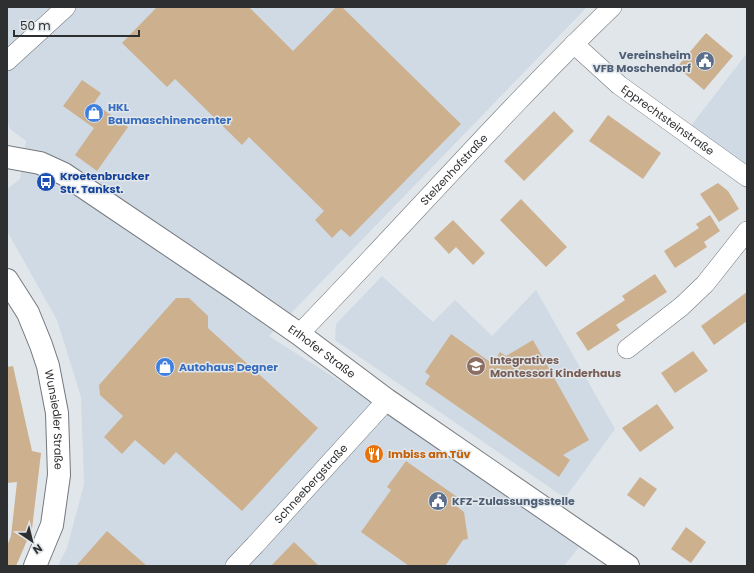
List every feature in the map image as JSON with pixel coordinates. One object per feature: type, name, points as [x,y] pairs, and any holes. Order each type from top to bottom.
[{"type":"street","points":[[7,61],[66,7]]},
{"type":"street","name":"Stelzenhofstraße","points":[[299,334],[574,44],[612,7]]},
{"type":"street","name":"Epprechtsteinstraße","points":[[574,44],[619,85],[747,176]]},
{"type":"street","name":"Erlhofer Straße","points":[[7,157],[40,163],[64,174],[236,290],[299,334],[387,400],[628,566]]},
{"type":"street","points":[[627,349],[682,306],[705,284],[747,231]]},
{"type":"street","name":"Wunsiedler Straße","points":[[7,280],[28,313],[41,346],[48,366],[57,413],[59,475],[52,525],[35,566]]},
{"type":"street","name":"Schneebergstraße","points":[[234,566],[256,545],[387,400]]},
{"type":"shaded area","points":[[7,7],[587,7],[269,336],[586,538],[564,566],[58,566],[67,548],[84,484],[81,397],[57,320],[7,231],[7,189],[20,179],[26,141],[10,129],[7,119]]},
{"type":"shaded area","points":[[747,53],[747,190],[680,140]]},
{"type":"shaded area","name":"Integratives Montessori Kinderhaus","points":[[382,276],[433,322],[455,300],[492,336],[536,290],[615,429],[565,498],[335,340],[336,324]]},
{"type":"building","points":[[157,7],[249,7],[293,51],[336,7],[342,7],[461,124],[350,237],[341,229],[332,238],[315,220],[324,211],[249,137],[242,145],[175,79],[167,87],[122,43]]},
{"type":"building","name":"Vereinsheim VFB Moschendorf","points":[[706,33],[733,56],[704,90],[677,67]]},
{"type":"building","points":[[82,80],[101,93],[94,103],[128,127],[97,171],[75,155],[94,128],[63,106]]},
{"type":"building","points":[[554,111],[574,131],[524,181],[504,161]]},
{"type":"building","points":[[608,115],[661,153],[643,179],[589,141]]},
{"type":"building","points":[[718,183],[728,191],[739,209],[719,222],[700,194]]},
{"type":"building","points":[[521,199],[567,247],[546,267],[500,220]]},
{"type":"building","points":[[710,215],[720,231],[704,242],[707,247],[675,268],[664,251],[699,228],[696,224]]},
{"type":"building","points":[[453,220],[485,253],[473,265],[456,247],[449,254],[434,238]]},
{"type":"building","points":[[655,274],[667,292],[616,325],[620,330],[588,351],[576,333],[625,300],[622,296]]},
{"type":"building","points":[[747,292],[747,321],[714,345],[701,326]]},
{"type":"building","points":[[176,298],[189,298],[208,316],[208,328],[318,428],[242,511],[176,452],[164,465],[135,440],[122,454],[104,437],[123,416],[100,395],[99,385]]},
{"type":"building","points":[[451,334],[493,364],[500,352],[506,356],[533,340],[589,440],[563,455],[570,460],[559,477],[425,384],[430,376],[425,372]]},
{"type":"building","points":[[693,351],[708,371],[675,393],[661,373]]},
{"type":"building","points":[[13,366],[32,451],[41,453],[32,529],[16,566],[7,566],[7,546],[11,536],[17,482],[7,483],[7,367]]},
{"type":"building","points":[[657,404],[674,428],[640,452],[622,428]]},
{"type":"building","points":[[406,461],[460,499],[455,505],[464,512],[468,539],[463,540],[445,566],[409,566],[361,532],[391,490],[387,487]]},
{"type":"building","points":[[640,477],[657,489],[644,507],[627,495]]},
{"type":"building","points":[[686,527],[706,542],[691,563],[671,549]]},
{"type":"building","points":[[107,531],[147,566],[76,566]]},
{"type":"building","points":[[294,542],[319,566],[271,566]]},
{"type":"place","name":"Vereinsheim VFB Moschendorf","points":[[705,61]]},
{"type":"place","name":"HKL Baumaschinencenter","points":[[94,113]]},
{"type":"place","name":"Kroetenbrucker Str. Tankst.","points":[[46,182]]},
{"type":"place","name":"Integratives Montessori Kinderhaus","points":[[476,366]]},
{"type":"place","name":"Autohaus Degner","points":[[165,367]]},
{"type":"place","name":"Imbiss am Tüv","points":[[374,454]]},
{"type":"place","name":"KFZ-Zulassungsstelle","points":[[438,501]]}]
